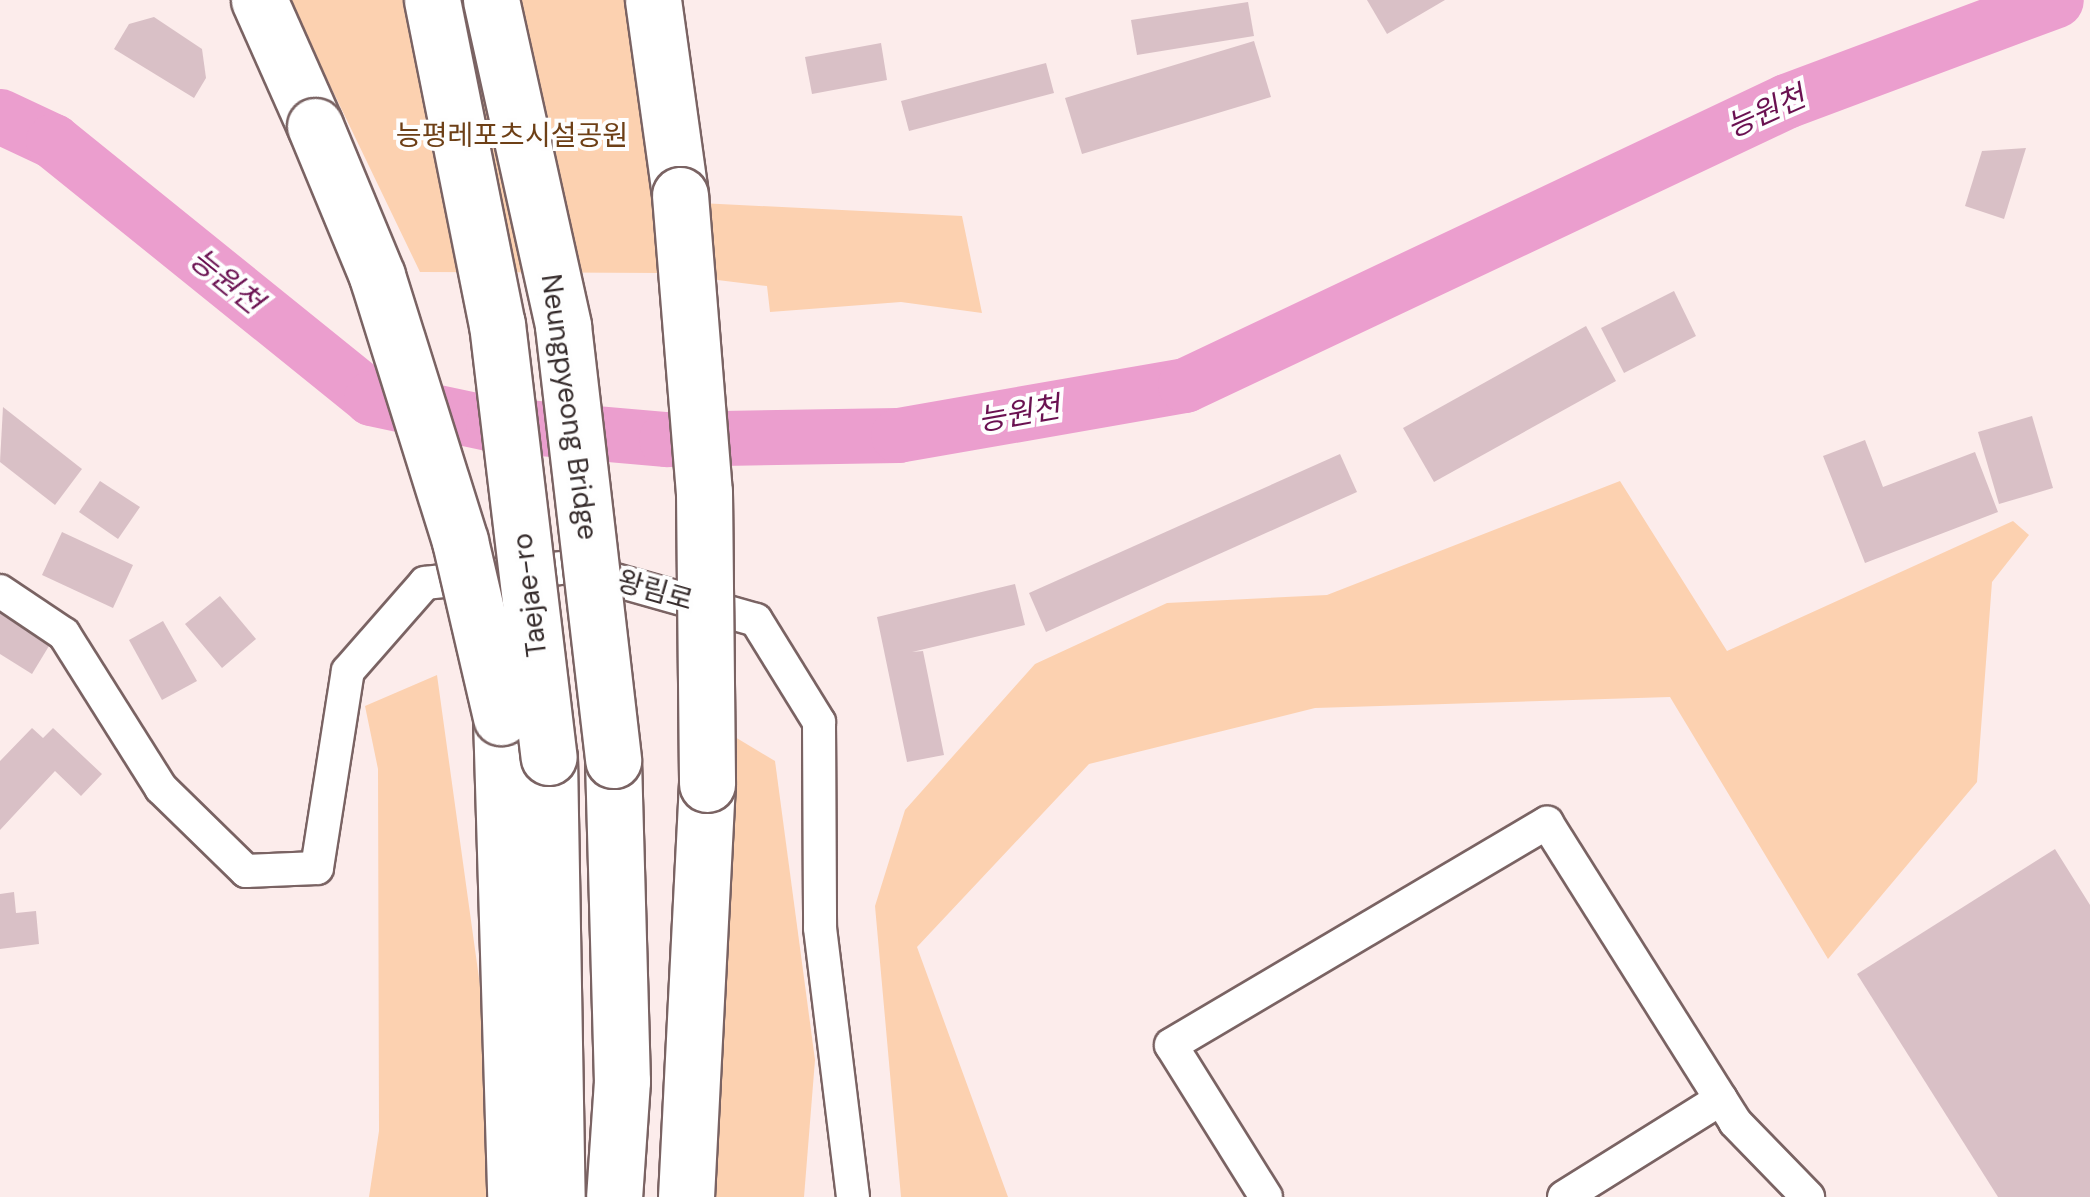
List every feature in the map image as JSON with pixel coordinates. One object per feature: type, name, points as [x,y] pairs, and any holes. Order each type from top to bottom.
[{"type":"highway","points":[[259,0],[377,276],[460,540],[501,717],[516,1197]]},
{"type":"highway","name":"Taejae-ro","points":[[432,0],[497,324],[549,757],[557,1197]]},
{"type":"highway","name":"Neungpyeong Bridge","points":[[491,0],[564,326],[613,760],[622,1081],[614,1197]]},
{"type":"highway","points":[[653,0],[680,195],[704,492],[708,784],[686,1197]]},
{"type":"street","name":"왕림로","points":[[0,591],[64,634],[161,788],[246,872],[317,868],[348,671],[425,583],[569,567],[756,620],[818,722],[820,928],[853,1197]]},
{"type":"street","points":[[1266,1197],[1171,1046],[1546,823],[1721,1099],[1808,1197]]},
{"type":"street","points":[[1564,1197],[1721,1099]]},
{"type":"green space","name":"능평레포츠시설공원","points":[[289,0],[637,0],[660,201],[962,216],[982,313],[901,302],[770,312],[767,286],[661,273],[420,272]]},
{"type":"green space","points":[[1620,481],[1727,651],[2013,521],[2029,535],[1992,582],[1977,782],[1828,959],[1670,697],[1315,708],[1089,764],[917,947],[1008,1197],[901,1197],[875,906],[905,810],[1035,664],[1167,603],[1327,595]]},
{"type":"green space","points":[[437,675],[505,1166],[500,1197],[369,1197],[379,1131],[378,769],[365,706]]},
{"type":"green space","points":[[730,734],[775,761],[815,1060],[804,1197],[694,1197]]},
{"type":"building","points":[[1367,0],[1445,0],[1387,34]]},
{"type":"building","points":[[1248,2],[1254,36],[1137,55],[1131,20]]},
{"type":"building","points":[[154,17],[202,49],[206,78],[194,98],[114,49],[129,24]]},
{"type":"building","points":[[1254,41],[1271,97],[1082,154],[1065,98]]},
{"type":"building","points":[[881,43],[887,80],[812,94],[805,57]]},
{"type":"building","points":[[1046,63],[1054,93],[909,131],[901,101]]},
{"type":"building","points":[[2026,148],[2004,219],[1965,206],[1982,151]]},
{"type":"building","points":[[1674,291],[1696,336],[1624,373],[1601,328]]},
{"type":"building","points":[[1586,326],[1616,381],[1434,482],[1403,428]]},
{"type":"building","points":[[3,407],[82,469],[55,505],[0,462]]},
{"type":"building","points":[[2032,416],[2053,488],[1999,504],[1978,432]]},
{"type":"building","points":[[1865,440],[1883,487],[1975,452],[1998,512],[1865,563],[1823,456]]},
{"type":"building","points":[[1340,454],[1357,492],[1046,632],[1029,593]]},
{"type":"building","points":[[100,481],[140,507],[118,539],[79,512]]},
{"type":"building","points":[[62,532],[133,565],[113,608],[42,575]]},
{"type":"building","points":[[1015,584],[1025,625],[912,652],[923,651],[944,755],[907,762],[877,617]]},
{"type":"building","points":[[220,596],[256,639],[222,668],[185,624]]},
{"type":"building","points":[[0,609],[52,641],[32,674],[0,654]]},
{"type":"building","points":[[163,621],[197,681],[162,700],[129,640]]},
{"type":"building","points":[[32,728],[43,738],[53,728],[102,774],[81,796],[55,771],[0,830],[0,761]]},
{"type":"building","points":[[2055,849],[2090,905],[2090,1197],[1998,1197],[1857,974]]},
{"type":"building","points":[[14,892],[16,913],[36,911],[39,944],[0,949],[0,894]]},
{"type":"waterway","name":"능원천","points":[[0,116],[53,141],[371,398],[493,424],[666,439],[898,435],[1185,385],[1786,101],[2056,0]]}]
